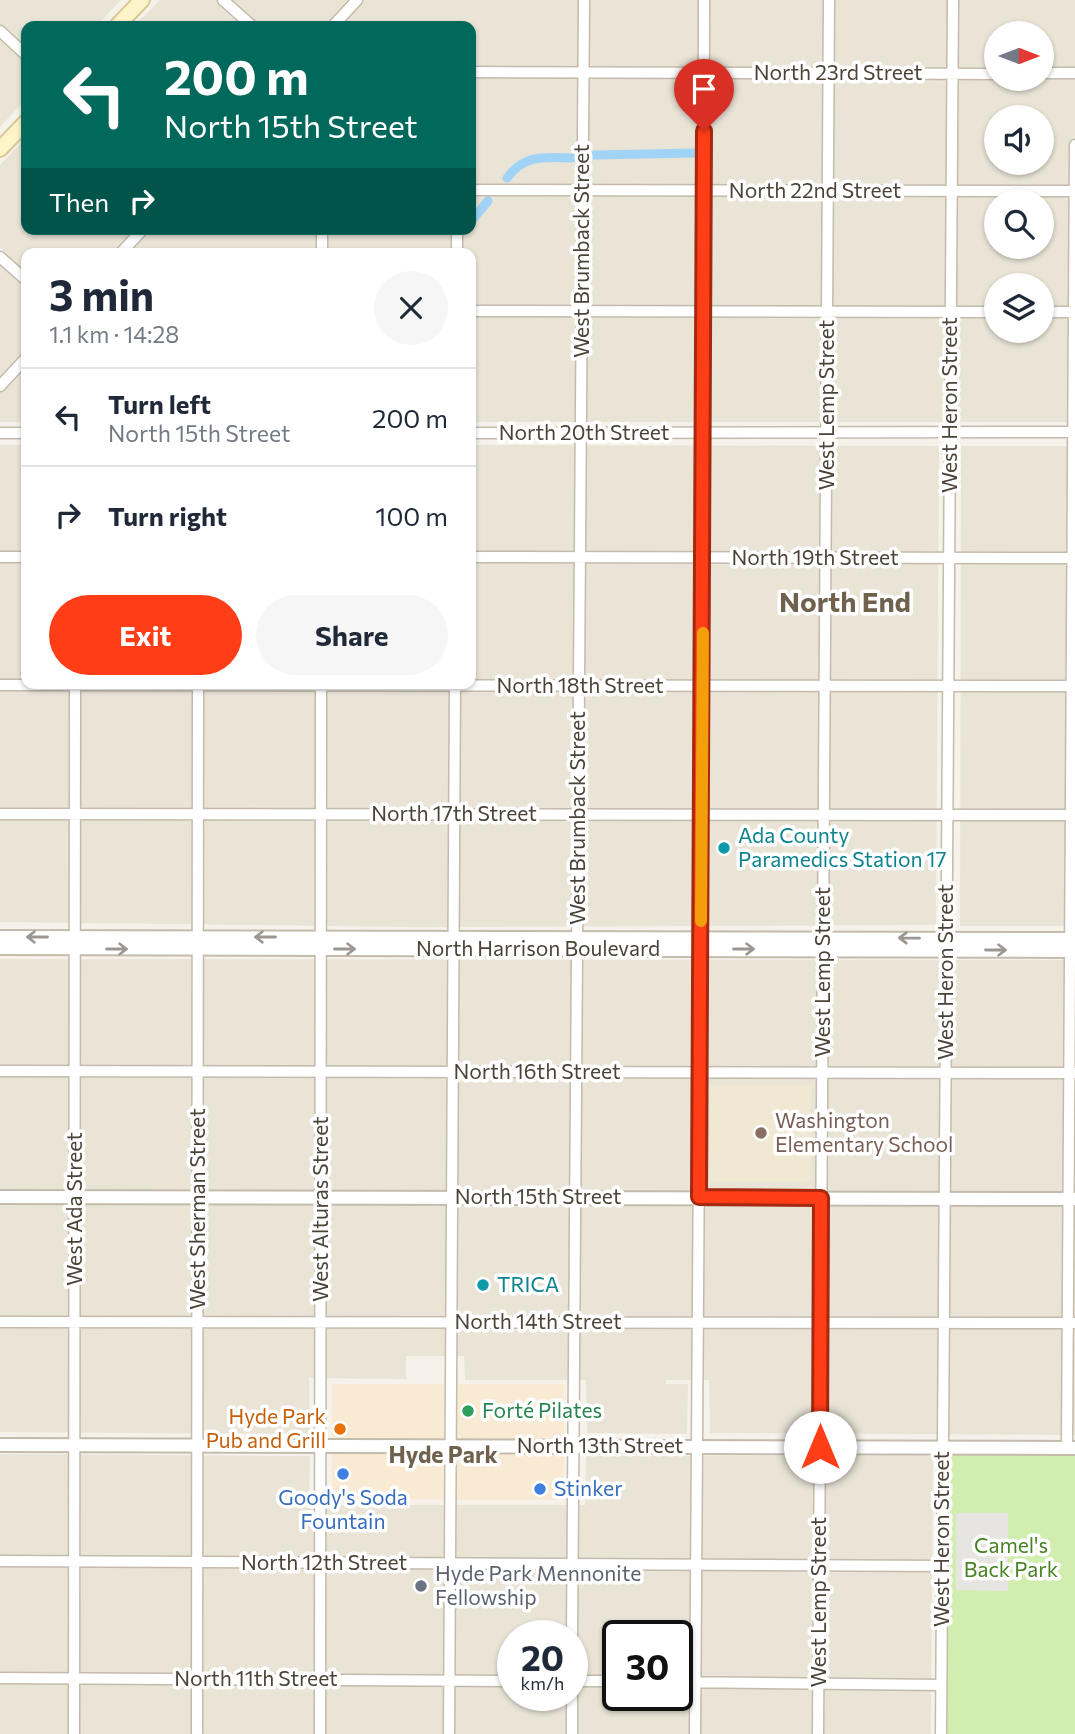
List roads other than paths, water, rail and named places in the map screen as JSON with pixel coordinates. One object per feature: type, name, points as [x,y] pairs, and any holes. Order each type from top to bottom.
[{"type":"main road","points":[[122,21],[142,0]]},
{"type":"main road","points":[[0,149],[21,127]]},
{"type":"street","points":[[223,0],[246,21]]},
{"type":"street","points":[[337,21],[357,0]]},
{"type":"street","name":"West Brumback Street","points":[[572,1620],[584,0]]},
{"type":"street","points":[[695,1734],[703,687],[704,0]]},
{"type":"street","name":"West Lemp Street","points":[[818,1734],[829,0]]},
{"type":"street","name":"West Heron Street","points":[[941,1734],[953,0]]},
{"type":"street","points":[[0,31],[21,50]]},
{"type":"street","name":"North 23rd Street","points":[[476,72],[984,74]]},
{"type":"street","points":[[1054,73],[1075,73]]},
{"type":"street","points":[[1071,1448],[1075,145]]},
{"type":"street","name":"North 22nd Street","points":[[476,190],[1075,191]]},
{"type":"street","points":[[0,257],[21,276]]},
{"type":"street","points":[[476,311],[984,312]]},
{"type":"street","points":[[1054,312],[1074,312]]},
{"type":"street","points":[[0,386],[21,363]]},
{"type":"street","name":"North 20th Street","points":[[476,433],[1074,432]]},
{"type":"street","points":[[0,433],[21,433]]},
{"type":"street","points":[[0,557],[21,557]]},
{"type":"street","name":"North 19th Street","points":[[476,558],[1074,558]]},
{"type":"street","name":"North 18th Street","points":[[0,685],[21,685]]},
{"type":"street","name":"North 18th Street","points":[[476,685],[1073,686]]},
{"type":"street","name":"West Ada Street","points":[[74,1734],[75,689]]},
{"type":"street","name":"West Sherman Street","points":[[197,1734],[198,689]]},
{"type":"street","name":"West Alturas Street","points":[[320,1734],[321,689]]},
{"type":"street","points":[[449,1734],[455,689]]},
{"type":"street","name":"North 17th Street","points":[[0,814],[1073,815]]},
{"type":"street","name":"North Harrison Boulevard","points":[[0,937],[76,943]]},
{"type":"street","name":"North Harrison Boulevard","points":[[0,948],[76,943],[1072,945]]},
{"type":"street","name":"North 16th Street","points":[[0,1071],[1072,1073]]},
{"type":"street","name":"North 15th Street","points":[[0,1197],[1072,1199]]},
{"type":"street","name":"North 14th Street","points":[[0,1322],[1071,1323]]},
{"type":"street","name":"North 13th Street","points":[[0,1444],[1071,1448]]},
{"type":"street","name":"North 12th Street","points":[[0,1561],[942,1566]]},
{"type":"street","name":"North 11th Street","points":[[0,1678],[497,1681]]},
{"type":"street","points":[[695,1682],[941,1685]]},
{"type":"street","points":[[572,1711],[572,1734]]},
{"type":"waterway","points":[[595,155],[695,153]]},
{"type":"waterway","points":[[507,178],[528,161],[572,158]]},
{"type":"waterway","points":[[476,215],[488,201]]},
{"type":"place","name":"Ada County Paramedics Station 17","points":[[724,848]]},
{"type":"place","name":"Washington Elementary School","points":[[761,1133]]},
{"type":"place","name":"TRICA","points":[[483,1285]]},
{"type":"place","name":"Forté Pilates","points":[[468,1411]]},
{"type":"place","name":"Hyde Park Pub and Grill","points":[[340,1429]]},
{"type":"place","name":"Goody's Soda Fountain","points":[[343,1474]]},
{"type":"place","name":"Stinker","points":[[540,1489]]},
{"type":"place","name":"Hyde Park Mennonite Fellowship","points":[[421,1586]]},
{"type":"district","name":"North End","points":[[845,602]]},
{"type":"district","name":"Hyde Park","points":[[443,1455]]},
{"type":"park label","name":"Camel's Back Park","points":[[1011,1558]]}]
